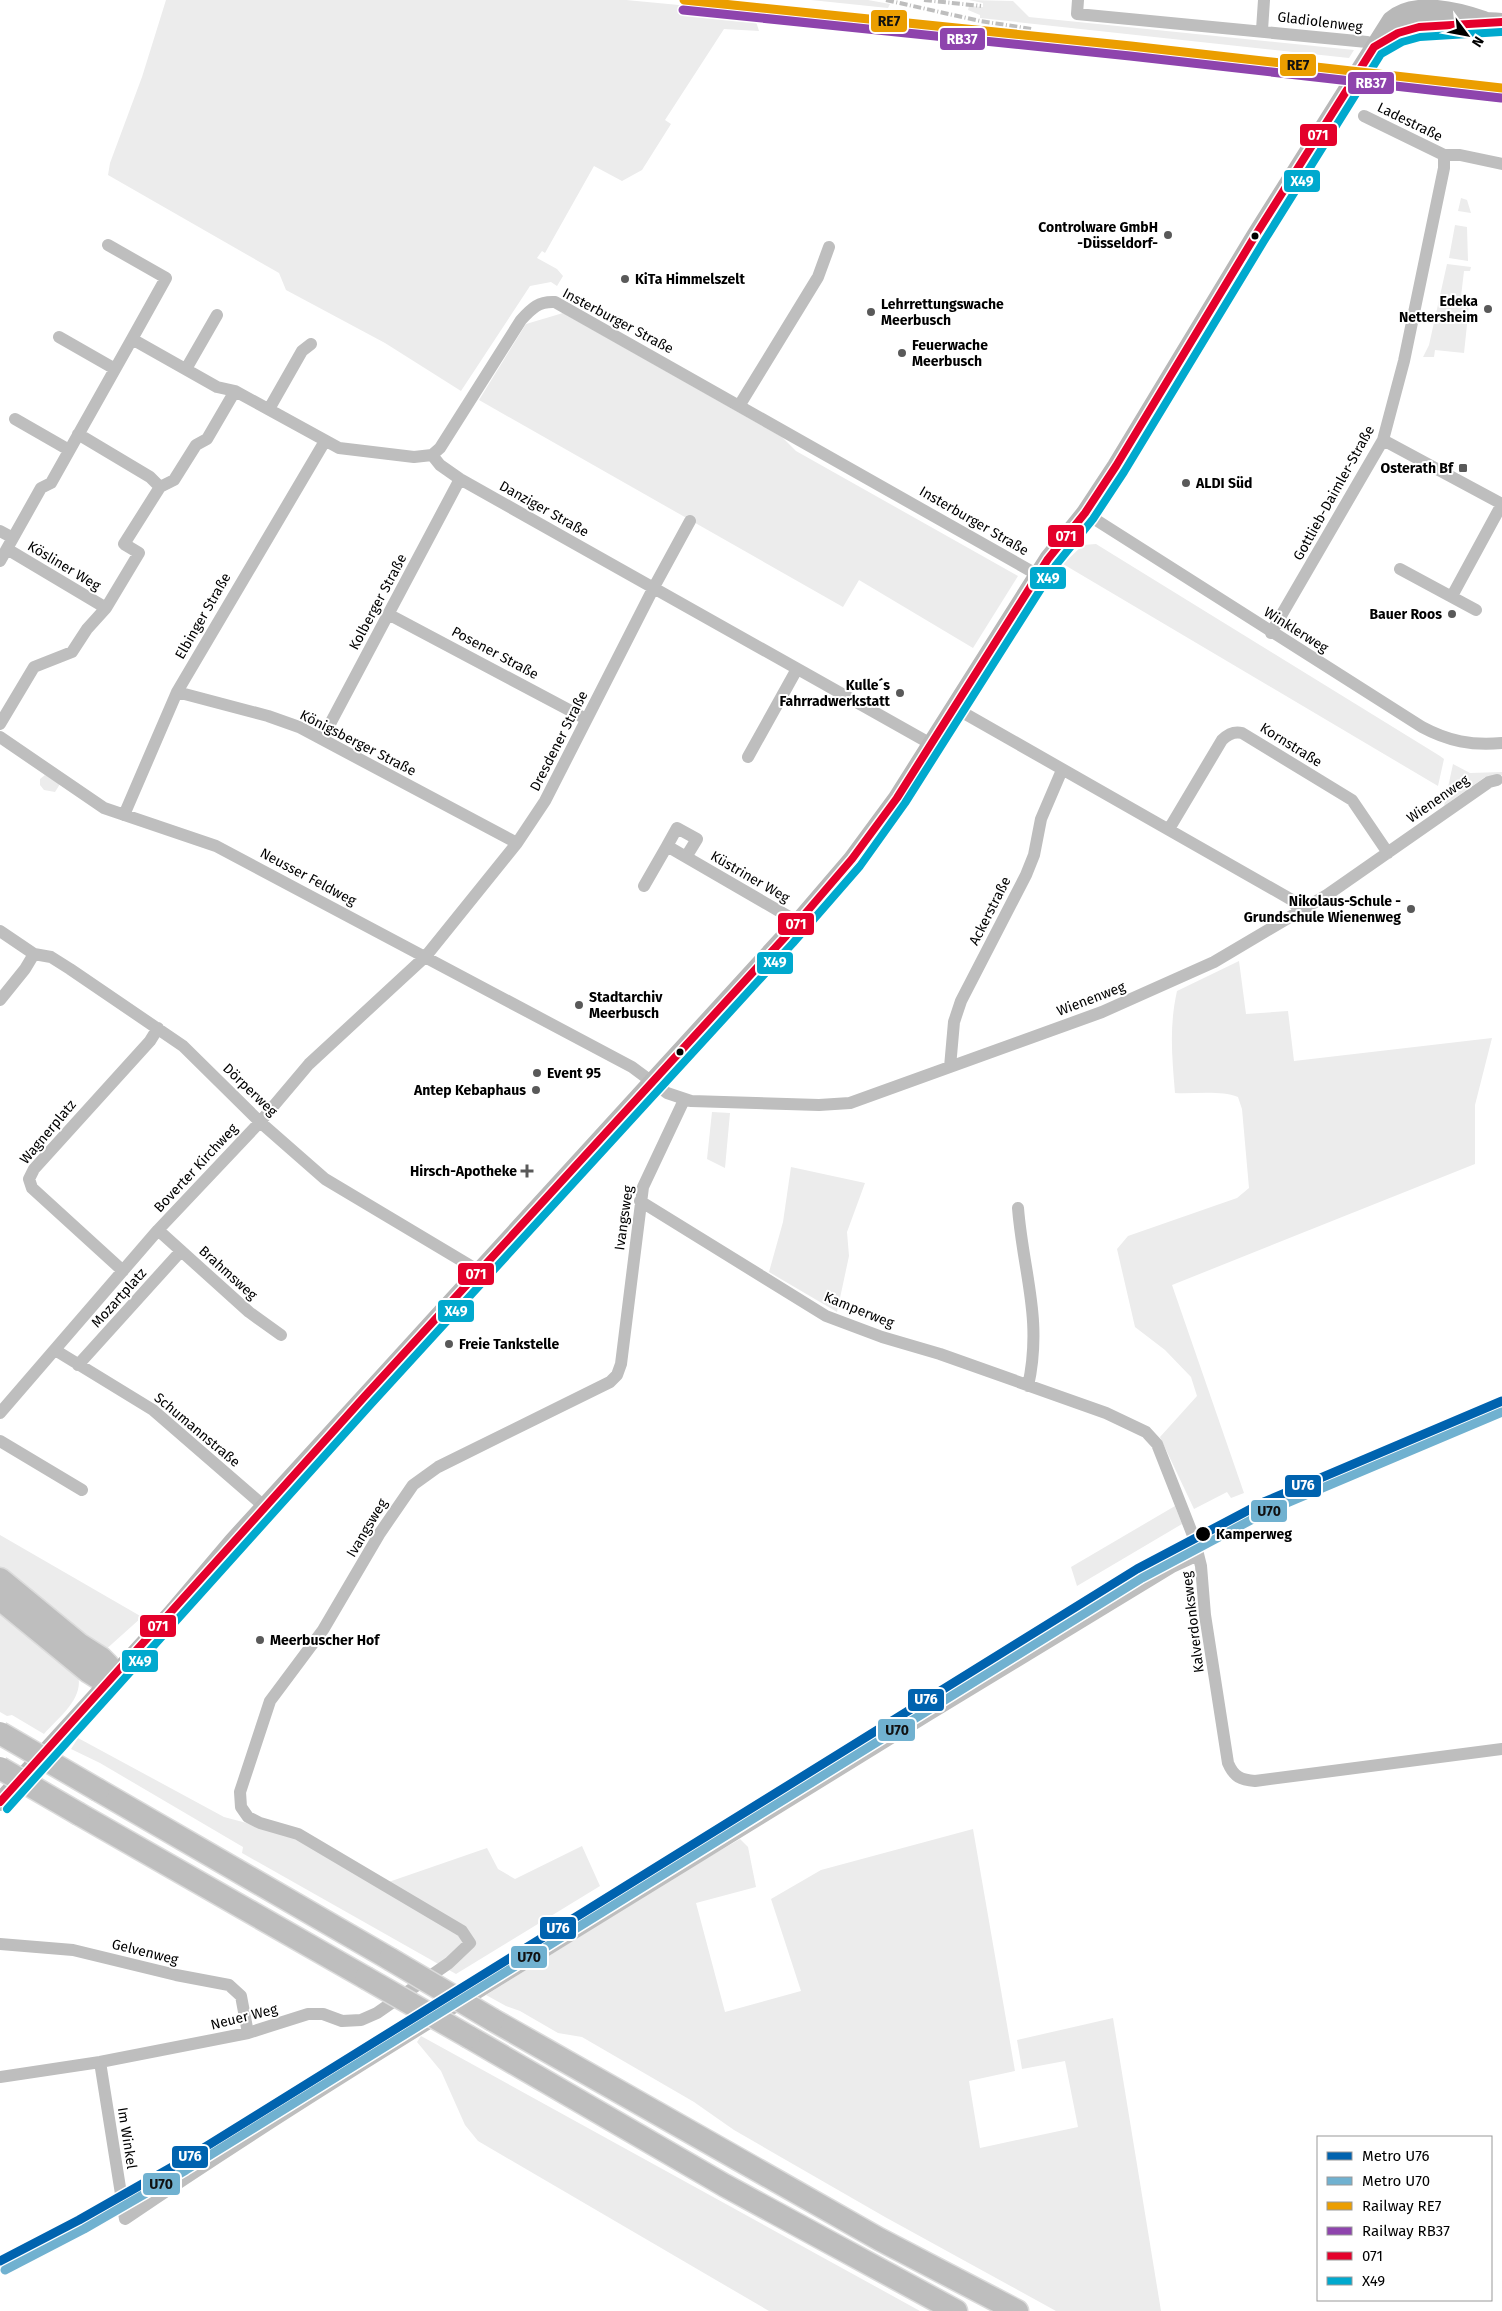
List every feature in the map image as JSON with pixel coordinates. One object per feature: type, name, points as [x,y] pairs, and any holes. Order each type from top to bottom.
[{"type":"highway","points":[[0,1579],[79,1644],[101,1658],[108,1665],[112,1678],[97,1677],[89,1672],[0,1599]]},
{"type":"highway","points":[[0,1733],[493,2020],[870,2235],[1017,2311]]},
{"type":"highway","points":[[0,1768],[469,2037],[724,2186],[956,2311]]},
{"type":"main road","points":[[0,1802],[479,1271],[798,922],[868,838],[955,708],[1038,576],[1116,466],[1255,236],[1391,20],[1403,6],[1468,14],[1484,20]]},
{"type":"main road","points":[[1374,47],[1394,34],[1416,26],[1484,20],[1502,22]]},
{"type":"street","name":"Gladiolenweg","points":[[1078,0],[1077,14],[1262,30],[1366,42],[1374,47]]},
{"type":"street","name":"Gladiolenweg","points":[[1262,30],[1264,0]]},
{"type":"street","points":[[1425,0],[1440,10]]},
{"type":"street","points":[[1403,6],[1407,22],[1416,26]]},
{"type":"street","name":"Ladestraße","points":[[1364,116],[1444,155],[1460,155],[1502,164]]},
{"type":"street","name":"Gottlieb-Daimler-Straße","points":[[1271,633],[1383,440],[1404,361],[1444,168],[1444,155]]},
{"type":"street","points":[[0,561],[41,488],[51,483],[166,278],[108,245]]},
{"type":"street","points":[[739,406],[818,277],[829,247]]},
{"type":"street","name":"Insterburger Straße","points":[[432,455],[440,448],[521,320],[534,306],[555,302],[1038,576]]},
{"type":"street","points":[[186,370],[217,315]]},
{"type":"street","points":[[59,337],[115,369]]},
{"type":"street","points":[[132,339],[217,387],[235,392],[270,409],[325,441],[353,451],[414,457],[432,455]]},
{"type":"street","points":[[270,409],[302,351],[311,344]]},
{"type":"street","name":"Kösliner Weg","points":[[0,724],[34,667],[72,652],[87,629],[106,608],[139,553],[124,544],[160,487],[174,480],[196,445],[207,439],[235,392]]},
{"type":"street","points":[[15,419],[69,450]]},
{"type":"street","points":[[78,434],[150,477],[160,487]]},
{"type":"street","points":[[1383,440],[1502,504],[1452,596]]},
{"type":"street","name":"Elbinger Straße","points":[[124,815],[177,692],[325,441]]},
{"type":"street","name":"Danziger Straße","points":[[432,455],[440,465],[460,479],[931,744]]},
{"type":"street","name":"Kolberger Straße","points":[[322,739],[460,479]]},
{"type":"street","name":"Winklerweg","points":[[1085,512],[1271,633],[1437,735],[1471,744],[1502,744]]},
{"type":"street","name":"Dresdener Straße","points":[[426,956],[517,843],[545,801],[654,587],[690,521]]},
{"type":"street","points":[[0,531],[10,543]]},
{"type":"street","name":"Kösliner Weg","points":[[10,543],[106,608]]},
{"type":"street","points":[[1400,569],[1476,610]]},
{"type":"street","name":"Posener Straße","points":[[388,614],[586,719]]},
{"type":"street","points":[[748,757],[797,669]]},
{"type":"street","name":"Königsberger Straße","points":[[177,692],[268,716],[299,727],[517,843]]},
{"type":"street","points":[[955,708],[1292,900],[1300,912]]},
{"type":"street","name":"Kornstraße","points":[[1169,829],[1222,740],[1227,735],[1237,732],[1242,733],[1352,800],[1388,852]]},
{"type":"street","name":"Neusser Feldweg","points":[[0,737],[104,808],[216,846],[632,1067],[653,1082]]},
{"type":"street","name":"Ackerstraße","points":[[950,1067],[954,1022],[961,1001],[1026,875],[1034,855],[1041,819],[1062,770]]},
{"type":"street","name":"Wienenweg","points":[[653,1082],[667,1093],[684,1100],[820,1105],[850,1103],[1102,1012],[1173,982],[1214,962],[1300,912],[1488,782],[1497,780]]},
{"type":"street","name":"Küstriner Weg","points":[[644,886],[677,828],[697,839],[686,857]]},
{"type":"street","name":"Küstriner Weg","points":[[667,846],[798,922]]},
{"type":"street","name":"Dörperweg","points":[[0,931],[34,954],[51,957],[183,1046],[260,1122],[326,1179],[479,1271]]},
{"type":"street","points":[[0,1000],[25,969],[34,954]]},
{"type":"street","name":"Boverter Kirchweg","points":[[0,1413],[158,1230],[260,1122],[309,1064],[426,956]]},
{"type":"street","name":"Wagnerplatz","points":[[123,1271],[32,1188],[29,1179],[34,1169],[150,1040],[158,1028]]},
{"type":"street","name":"Ivangsweg","points":[[470,1943],[462,1931],[298,1834],[260,1823],[248,1817],[241,1807],[240,1792],[270,1701],[323,1630],[380,1533],[413,1485],[438,1467],[610,1382],[617,1375],[622,1364],[640,1201],[647,1176],[684,1100]]},
{"type":"street","name":"Kamperweg","points":[[640,1201],[826,1316],[882,1337],[940,1354],[1131,1423],[1152,1437],[1157,1444],[1198,1555]]},
{"type":"street","points":[[1018,1208],[1035,1340],[1028,1386]]},
{"type":"street","name":"Brahmsweg","points":[[158,1230],[249,1312],[281,1335]]},
{"type":"street","name":"Mozartplatz","points":[[78,1365],[181,1251]]},
{"type":"street","name":"Schumannstraße","points":[[55,1350],[153,1410],[265,1507]]},
{"type":"street","points":[[0,1440],[82,1490]]},
{"type":"street","name":"Kalverdonksweg","points":[[125,2219],[483,1989],[956,1697],[1172,1567],[1198,1555],[1202,1566],[1205,1616],[1228,1763],[1231,1771],[1238,1778],[1255,1781],[1502,1749]]},
{"type":"street","name":"Neuer Weg","points":[[0,2077],[100,2062],[248,2033],[316,2013],[342,2021],[361,2020],[377,2013],[449,1963],[470,1943]]},
{"type":"street","name":"Gelvenweg","points":[[0,1944],[74,1950],[176,1975],[229,1985],[241,1996],[248,2033]]},
{"type":"street","name":"Im Winkel","points":[[100,2062],[125,2219]]},
{"type":"shaded area","points":[[166,0],[626,0],[753,12],[759,31],[724,29],[665,120],[671,124],[642,170],[622,181],[594,166],[545,253],[542,251],[537,258],[557,269],[563,276],[557,286],[551,282],[530,286],[461,391],[385,343],[286,290],[279,273],[108,175],[110,163],[142,77]]},
{"type":"shaded area","points":[[811,0],[868,0],[890,4],[888,8]]},
{"type":"shaded area","points":[[969,0],[1013,1],[1029,17],[1354,50],[1349,58],[980,18],[980,15],[968,10],[969,6],[983,7],[983,3]]},
{"type":"shaded area","points":[[1461,198],[1467,200],[1471,213],[1458,211]]},
{"type":"shaded area","points":[[1455,225],[1467,227],[1468,261],[1449,258]]},
{"type":"shaded area","points":[[1447,264],[1471,267],[1470,271],[1464,271],[1460,305],[1469,306],[1464,353],[1435,350],[1434,357],[1423,357],[1429,345]]},
{"type":"shaded area","points":[[563,313],[782,437],[796,451],[1018,576],[973,648],[859,580],[843,607],[479,400],[526,324]]},
{"type":"shaded area","points":[[1096,544],[1440,756],[1444,759],[1438,786],[1063,564],[1083,545]]},
{"type":"shaded area","points":[[1453,764],[1470,773],[1502,772],[1502,775],[1485,777],[1444,806]]},
{"type":"shaded area","points":[[45,775],[60,784],[55,792],[44,790],[40,785],[40,779]]},
{"type":"shaded area","points":[[1239,961],[1246,1014],[1288,1011],[1294,1061],[1492,1038],[1475,1105],[1475,1164],[1172,1285],[1244,1493],[1231,1498],[1227,1492],[1194,1509],[1160,1437],[1197,1396],[1191,1377],[1165,1350],[1135,1327],[1117,1249],[1128,1236],[1237,1198],[1249,1188],[1242,1109],[1238,1097],[1216,1093],[1175,1093],[1172,1054],[1172,1029],[1177,991]]},
{"type":"shaded area","points":[[712,1112],[730,1113],[725,1168],[707,1159]]},
{"type":"shaded area","points":[[791,1167],[865,1183],[847,1232],[849,1256],[837,1312],[769,1272],[783,1222]]},
{"type":"shaded area","points":[[1175,1506],[1182,1524],[1077,1586],[1071,1567]]},
{"type":"shaded area","points":[[0,1535],[142,1617],[103,1652],[0,1570]]},
{"type":"shaded area","points":[[0,1605],[78,1675],[79,1684],[74,1700],[44,1734],[12,1715],[7,1716],[0,1712]]},
{"type":"shaded area","points":[[78,1738],[224,1817],[295,1836],[377,1886],[487,1848],[498,1869],[515,1879],[582,1846],[600,1886],[456,1974],[242,1853],[243,1847],[100,1763],[71,1749]]},
{"type":"shaded area","points":[[973,1829],[1015,2071],[969,2081],[980,2148],[1078,2127],[1065,2061],[1022,2069],[1017,2040],[1113,2018],[1161,2311],[1056,2311],[885,2217],[734,2130],[694,2102],[582,2037],[558,2033],[520,2011],[486,1995],[693,1866],[740,1839],[748,1847],[756,1887],[696,1903],[725,2012],[801,1991],[771,1899],[821,1870]]},
{"type":"shaded area","points":[[421,2036],[920,2311],[769,2311],[478,2141],[465,2125],[441,2071],[417,2042]]},
{"type":"railway","points":[[886,0],[980,21],[1032,29]]},
{"type":"railway","points":[[924,0],[981,6]]},
{"type":"metro line","name":"U76","points":[[0,2261],[79,2220],[181,2162],[1137,1569],[1264,1502],[1502,1401]]},
{"type":"metro line","name":"U70","points":[[5,2270],[84,2229],[186,2170],[1142,1578],[1268,1511],[1502,1412]]},
{"type":"rail line","name":"RE7","points":[[684,0],[1131,46],[1502,88]]},
{"type":"rail line","name":"RB37","points":[[683,10],[1130,56],[1501,98]]},
{"type":"transit line","name":"071","points":[[0,1802],[365,1396],[786,936],[852,859],[897,798],[1048,559],[1085,513],[1116,466],[1255,236],[1374,47],[1398,33],[1419,27],[1502,22]]},
{"type":"transit line","name":"X49","points":[[7,1809],[372,1403],[793,943],[860,866],[905,803],[1056,565],[1093,519],[1124,472],[1264,241],[1381,54],[1402,42],[1420,37],[1501,32]]},
{"type":"place","name":"Controlware GmbH -Düsseldorf-","points":[[1168,235]]},
{"type":"place","name":"KiTa Himmelszelt","points":[[625,279]]},
{"type":"place","name":"Edeka Nettersheim","points":[[1488,309]]},
{"type":"place","name":"Lehrrettungswache Meerbusch","points":[[871,312]]},
{"type":"place","name":"Feuerwache Meerbusch","points":[[902,353]]},
{"type":"place","name":"Osterath Bf","points":[[1463,468]]},
{"type":"place","name":"ALDI Süd","points":[[1186,483]]},
{"type":"place","name":"Bauer Roos","points":[[1452,614]]},
{"type":"place","name":"Kulle´s Fahrradwerkstatt","points":[[900,693]]},
{"type":"place","name":"Nikolaus-Schule - Grundschule Wienenweg","points":[[1411,909]]},
{"type":"place","name":"Stadtarchiv Meerbusch","points":[[579,1005]]},
{"type":"place","name":"Event 95","points":[[537,1073]]},
{"type":"place","name":"Antep Kebaphaus","points":[[536,1090]]},
{"type":"place","name":"Hirsch-Apotheke","points":[[527,1171]]},
{"type":"place","name":"Freie Tankstelle","points":[[449,1344]]},
{"type":"place","name":"Kamperweg","points":[[1203,1534]]},
{"type":"place","name":"Meerbuscher Hof","points":[[260,1640]]}]
